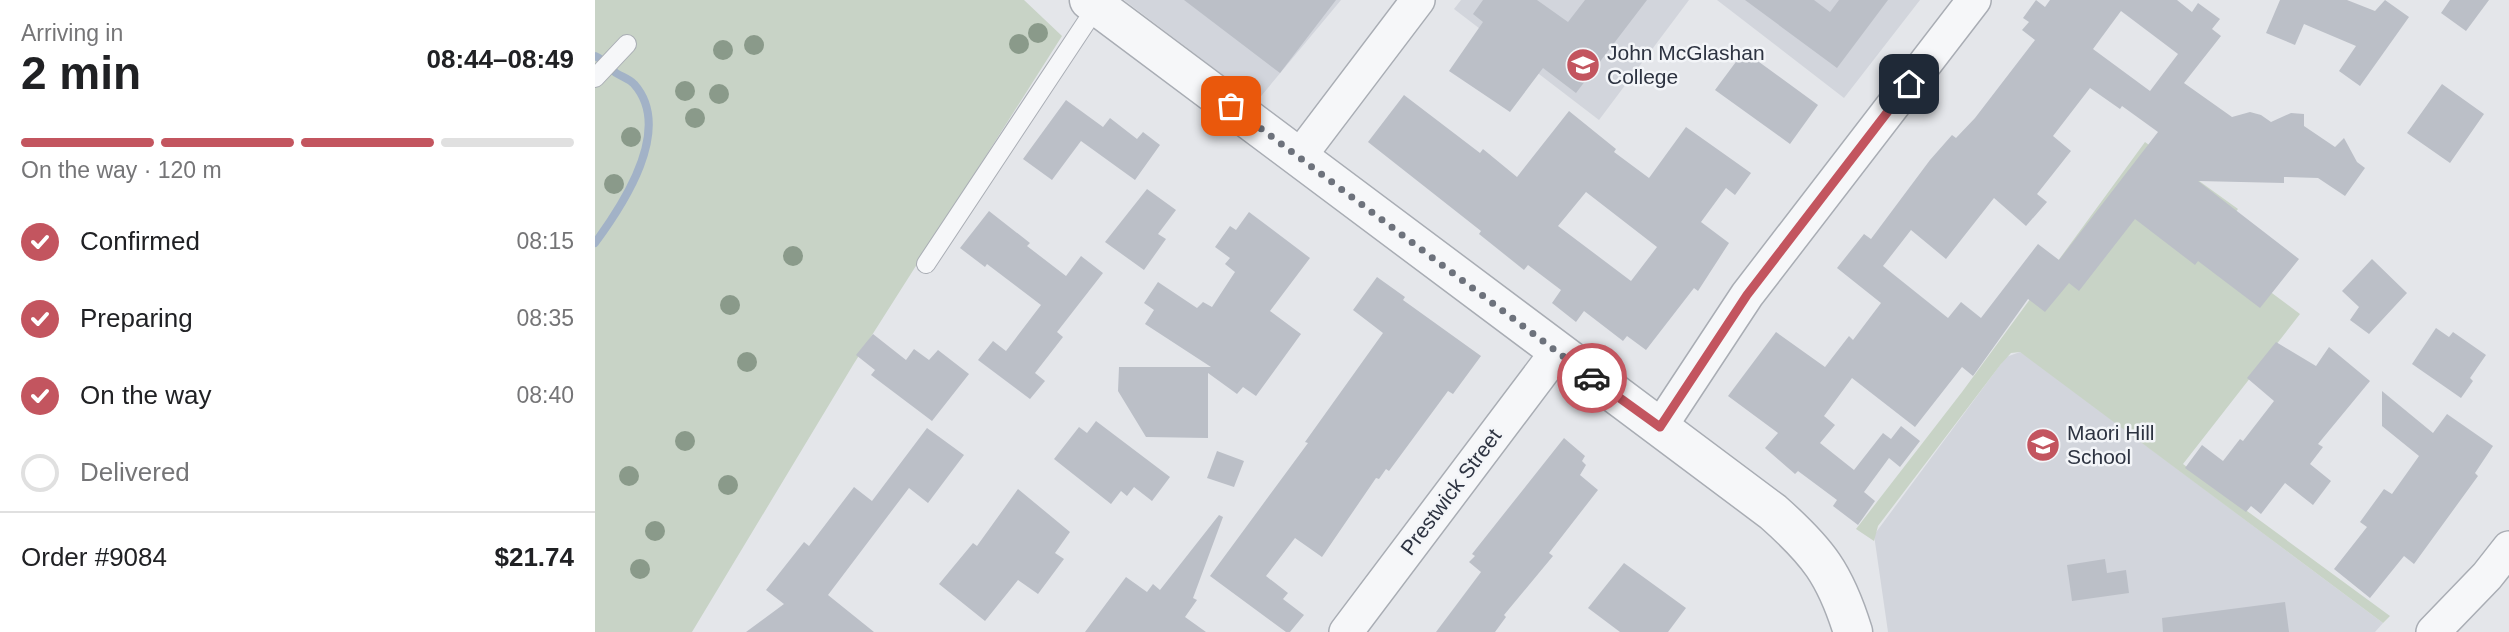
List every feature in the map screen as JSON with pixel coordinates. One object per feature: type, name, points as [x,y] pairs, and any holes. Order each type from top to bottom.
[{"type":"street","points":[[1299,157],[1418,0]]},
{"type":"street","points":[[1660,427],[1747,295],[1974,0]]},
{"type":"street","points":[[1093,3],[1773,512],[1806,542],[1824,564],[1842,597],[1853,632]]},
{"type":"street","name":"Prestwick Street","points":[[1346,632],[1557,352]]},
{"type":"street","points":[[2433,632],[2487,576],[2509,548]]},
{"type":"lane","points":[[926,264],[1093,3]]},
{"type":"lane","points":[[596,77],[627,44]]},
{"type":"shaded area","points":[[595,0],[1024,0],[1062,36],[853,365],[692,632],[595,632]]},
{"type":"shaded area","points":[[1124,0],[1341,0],[1257,101]]},
{"type":"shaded area","name":"John McGlashan College","points":[[1461,0],[1689,0],[1599,120],[1454,9]]},
{"type":"shaded area","name":"John McGlashan College","points":[[1717,0],[1920,0],[1844,98]]},
{"type":"shaded area","points":[[2145,142],[2238,209],[2210,247],[2300,314],[2183,464],[2390,616],[2383,623],[2020,352],[2011,353],[2001,364],[1878,526],[1874,541],[1856,529],[1962,392]]},
{"type":"shaded area","name":"Maori Hill School","points":[[2020,352],[2383,623],[2375,632],[1888,632],[1874,535],[2006,357]]},
{"type":"building","points":[[1184,0],[1336,0],[1280,73]]},
{"type":"building","points":[[1483,0],[1537,0],[1568,22],[1585,0],[1647,0],[1576,93],[1543,68],[1510,112],[1449,71],[1483,22],[1473,14]]},
{"type":"building","points":[[1745,0],[1814,0],[1830,12],[1839,0],[1888,0],[1837,68]]},
{"type":"building","points":[[2036,0],[2045,7],[2050,0],[2177,0],[2192,12],[2198,3],[2220,19],[2212,29],[2221,36],[2184,83],[2232,117],[2250,112],[2271,122],[2291,113],[2304,114],[2304,126],[2335,147],[2344,138],[2357,162],[2365,168],[2345,196],[2318,178],[2284,177],[2284,183],[2198,181],[2299,259],[2260,308],[2198,261],[2195,265],[2135,219],[2079,291],[2069,283],[2045,312],[2028,299],[1973,376],[1962,367],[1915,427],[1852,378],[1824,416],[1835,425],[1820,443],[1854,470],[1883,433],[1891,439],[1901,426],[1920,441],[1900,467],[1889,458],[1864,492],[1875,501],[1858,525],[1833,506],[1837,500],[1798,471],[1795,474],[1765,448],[1778,433],[1728,396],[1776,332],[1825,367],[1849,336],[1853,340],[1881,303],[1837,268],[1864,234],[1871,239],[1930,160],[1952,135],[1956,138],[1975,118],[2035,40],[2022,30],[2029,22],[2023,18]],"holes":[[[2121,11],[2178,54],[2150,91],[2093,49]],[[2090,88],[2120,109],[2122,106],[2158,132],[2059,260],[2038,244],[1981,318],[1961,302],[1948,318],[1883,266],[1911,230],[1946,259],[1994,198],[2026,226],[2047,202],[2037,194],[2071,151],[2053,136]]]},
{"type":"building","points":[[2280,0],[2347,0],[2375,11],[2385,0],[2409,17],[2360,86],[2339,71],[2356,46],[2304,24],[2295,45],[2266,33]]},
{"type":"building","points":[[2450,0],[2489,0],[2466,31],[2441,13]]},
{"type":"building","points":[[1744,51],[1818,105],[1790,144],[1715,90]]},
{"type":"building","points":[[2442,84],[2484,114],[2450,163],[2407,133]]},
{"type":"building","points":[[1404,95],[1480,153],[1483,149],[1517,177],[1569,111],[1616,149],[1614,152],[1649,178],[1686,127],[1751,173],[1735,195],[1726,188],[1701,222],[1729,243],[1698,291],[1694,288],[1646,350],[1627,336],[1623,341],[1584,311],[1576,322],[1552,303],[1561,290],[1528,265],[1524,270],[1479,234],[1481,231],[1368,142]],"holes":[[[1586,192],[1657,247],[1631,281],[1558,226]]]},
{"type":"building","points":[[1066,100],[1103,127],[1110,118],[1137,139],[1143,132],[1160,145],[1135,180],[1081,141],[1052,180],[1023,159]]},
{"type":"building","points":[[1147,189],[1176,210],[1158,234],[1166,239],[1144,270],[1105,242]]},
{"type":"building","points":[[989,211],[1030,243],[1027,246],[1066,276],[1081,256],[1103,273],[1057,332],[1063,337],[1035,373],[1045,381],[1030,399],[978,360],[993,341],[1006,351],[1041,305],[987,264],[985,267],[960,248]]},
{"type":"building","points":[[1249,212],[1310,258],[1270,311],[1301,334],[1256,396],[1243,387],[1237,394],[1208,373],[1208,438],[1146,437],[1118,391],[1119,367],[1211,367],[1145,324],[1154,310],[1144,303],[1158,282],[1197,308],[1203,302],[1212,307],[1235,272],[1225,264],[1230,258],[1215,247],[1230,226],[1236,230]]},
{"type":"building","points":[[2372,259],[2407,293],[2369,334],[2350,320],[2359,307],[2342,291]]},
{"type":"building","points":[[1377,277],[1405,297],[1403,300],[1481,356],[1453,394],[1448,391],[1389,471],[1386,469],[1379,479],[1376,478],[1322,557],[1295,538],[1266,576],[1288,593],[1283,599],[1304,615],[1290,632],[1286,632],[1210,576],[1308,443],[1305,442],[1383,333],[1353,310]]},
{"type":"building","points":[[2436,328],[2449,337],[2453,332],[2486,355],[2470,378],[2473,381],[2461,398],[2412,364]]},
{"type":"building","points":[[873,334],[906,360],[914,349],[929,360],[938,350],[969,374],[932,421],[871,375],[875,370],[856,355]]},
{"type":"building","points":[[2276,342],[2316,366],[2329,347],[2370,381],[2318,444],[2323,447],[2310,464],[2331,481],[2313,505],[2285,483],[2261,514],[2251,506],[2246,512],[2185,468],[2202,445],[2223,461],[2240,439],[2243,441],[2274,401],[2247,378]]},
{"type":"building","points":[[2382,391],[2433,433],[2447,414],[2493,446],[2475,473],[2478,476],[2414,564],[2404,556],[2370,598],[2334,569],[2367,527],[2360,522],[2384,489],[2392,494],[2419,456],[2382,426]]},
{"type":"building","points":[[1096,421],[1170,477],[1152,501],[1134,487],[1127,496],[1121,491],[1111,504],[1054,459],[1079,427],[1087,433]]},
{"type":"building","points":[[927,428],[964,455],[928,503],[909,488],[828,595],[874,632],[746,632],[784,604],[766,590],[804,542],[809,546],[854,487],[872,501]]},
{"type":"building","points":[[1564,438],[1585,456],[1582,461],[1586,465],[1580,475],[1598,490],[1549,553],[1553,556],[1504,615],[1506,617],[1495,632],[1436,632],[1481,572],[1469,562],[1475,556],[1472,554]]},
{"type":"building","points":[[1217,451],[1244,461],[1234,487],[1207,478]]},
{"type":"building","points":[[1018,489],[1070,532],[1055,553],[1064,559],[1038,594],[1018,580],[985,621],[939,584],[973,543],[977,546]]},
{"type":"building","points":[[1219,515],[1223,517],[1193,598],[1197,600],[1185,617],[1206,632],[1085,632],[1126,577],[1147,592],[1153,584],[1160,590]]},
{"type":"building","points":[[2105,559],[2107,573],[2126,570],[2129,593],[2072,601],[2067,565]]},
{"type":"building","points":[[1624,563],[1686,608],[1668,632],[1620,632],[1588,608]]},
{"type":"building","points":[[2285,602],[2289,632],[2163,632],[2162,618]]},
{"type":"waterway","points":[[595,56],[634,84],[645,102],[649,122],[647,144],[640,166],[619,208],[595,243]]},
{"type":"way so far","points":[[1231,106],[1592,378]]},
{"type":"place","name":"John McGlashan College","points":[[1583,65]]},
{"type":"place","name":"Maori Hill School","points":[[2043,445]]},
{"type":"route","points":[[1592,378],[1660,427],[1747,295],[1909,84]]}]
